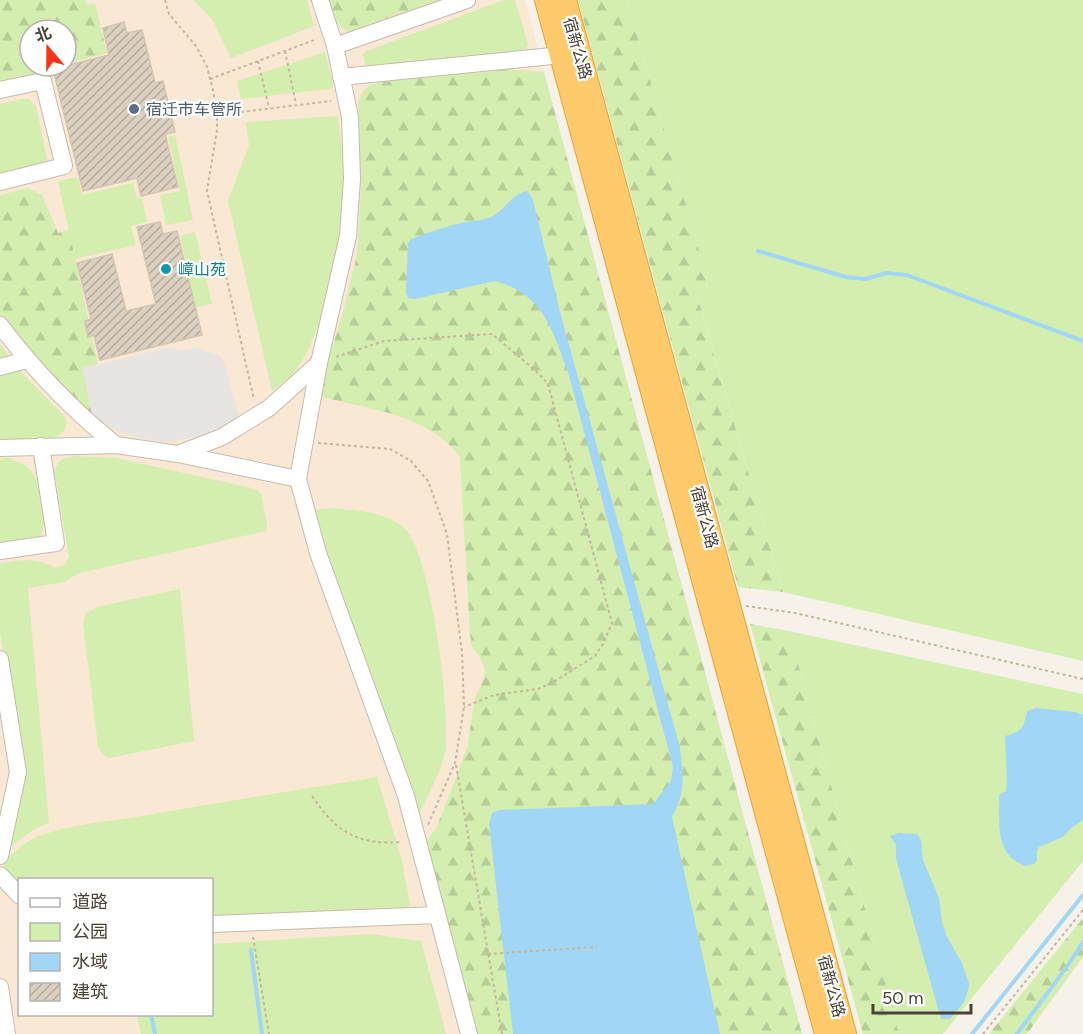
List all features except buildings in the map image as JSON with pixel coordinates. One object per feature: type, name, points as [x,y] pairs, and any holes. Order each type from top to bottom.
[{"type":"highway","name":"宿新公路","points":[[546,0],[826,1034]]},
{"type":"highway","name":"宿新公路","points":[[565,0],[845,1034]]},
{"type":"lane","points":[[320,0],[334,40],[350,117],[352,179],[348,236],[319,363],[298,479],[318,553],[406,796],[469,1034]]},
{"type":"lane","points":[[334,40],[467,0]]},
{"type":"lane","points":[[341,77],[561,55]]},
{"type":"lane","points":[[0,90],[43,81],[64,166],[0,182]]},
{"type":"lane","points":[[0,325],[27,360],[82,418],[116,445]]},
{"type":"lane","points":[[2,367],[27,360]]},
{"type":"lane","points":[[178,454],[222,437],[269,408],[319,363]]},
{"type":"lane","points":[[0,448],[116,445],[178,454],[298,479]]},
{"type":"lane","points":[[0,551],[56,543],[41,446]]},
{"type":"lane","points":[[0,659],[18,772],[0,856]]},
{"type":"lane","points":[[0,875],[18,894]]},
{"type":"lane","points":[[213,924],[437,915]]},
{"type":"lane","points":[[0,987],[8,1034]]},
{"type":"path","points":[[165,0],[169,14],[196,46],[210,79],[217,115],[207,191],[257,415]]},
{"type":"path","points":[[210,79],[285,51],[334,40]]},
{"type":"path","points":[[285,51],[297,105]]},
{"type":"path","points":[[258,62],[269,109]]},
{"type":"path","points":[[217,115],[346,100]]},
{"type":"path","points":[[319,363],[384,341],[492,334],[548,384],[612,623],[595,656],[552,683],[538,689],[494,695],[464,707]]},
{"type":"path","points":[[305,442],[390,449],[411,461],[428,481],[447,534],[462,653],[464,707],[455,763],[429,825],[417,839],[382,843],[364,841],[325,816],[312,796]]},
{"type":"path","points":[[729,603],[795,613],[1083,679]]},
{"type":"path","points":[[455,763],[502,1034]]},
{"type":"path","points":[[983,1034],[1083,910]]},
{"type":"path","points":[[250,923],[269,1034]]},
{"type":"path","points":[[488,954],[597,947]]},
{"type":"shaded area","points":[[0,0],[525,0],[802,1034],[0,1034]]},
{"type":"shaded area","points":[[167,348],[179,351],[197,348],[219,355],[224,362],[238,413],[237,420],[215,434],[165,442],[139,438],[105,427],[92,414],[82,368]]},
{"type":"green space","points":[[0,0],[85,0],[87,5],[95,3],[107,53],[78,61],[78,18],[18,18],[18,78],[47,78],[0,87]]},
{"type":"green space","points":[[193,0],[307,0],[314,26],[231,58],[212,19]]},
{"type":"green space","points":[[326,0],[452,0],[349,33],[338,23]]},
{"type":"green space","points":[[504,0],[515,0],[528,44],[526,52],[366,67],[363,54],[366,51]]},
{"type":"green space","points":[[578,0],[627,0],[703,264],[708,289],[697,295],[783,592],[738,587]]},
{"type":"green space","points":[[627,0],[1083,0],[1083,661],[783,592],[697,294],[708,289],[703,264]]},
{"type":"green space","points":[[325,52],[333,87],[241,99],[237,81]]},
{"type":"green space","points":[[509,69],[544,72],[802,1034],[473,1034],[424,845],[436,828],[467,748],[475,698],[483,681],[485,669],[480,657],[472,647],[470,634],[460,457],[432,431],[414,422],[396,415],[318,396],[357,255],[361,190],[358,102],[362,94],[369,86],[381,82]]},
{"type":"green space","points":[[29,99],[36,106],[48,163],[0,178],[0,104]]},
{"type":"green space","points":[[338,116],[343,175],[340,223],[332,277],[317,328],[307,351],[294,373],[272,391],[228,201],[249,145],[246,122]]},
{"type":"green space","points":[[175,135],[193,220],[166,225],[160,195],[180,191],[168,137]]},
{"type":"green space","points":[[78,177],[82,195],[133,183],[137,199],[142,198],[147,222],[131,226],[136,245],[75,259],[58,181]]},
{"type":"green space","points":[[28,188],[42,195],[58,233],[69,230],[98,364],[83,368],[92,414],[37,364],[0,314],[0,195]]},
{"type":"green space","points":[[195,232],[212,304],[196,307],[180,236]]},
{"type":"green space","points":[[0,344],[20,371],[64,416],[67,423],[63,432],[52,439],[0,445]]},
{"type":"green space","points":[[74,456],[116,458],[252,488],[261,493],[267,524],[266,531],[79,573],[64,582],[28,588],[49,823],[36,828],[4,854],[22,774],[0,633],[0,563],[28,560],[56,568],[64,565],[69,557],[54,470],[61,460]]},
{"type":"green space","points":[[8,458],[32,472],[39,486],[44,517],[41,534],[37,539],[0,546],[0,459]]},
{"type":"green space","points":[[332,508],[380,515],[397,523],[405,529],[414,544],[423,568],[442,668],[446,747],[435,781],[419,815],[345,611],[313,510]]},
{"type":"green space","points":[[180,589],[194,741],[109,758],[103,755],[98,746],[83,623],[86,613],[97,607]]},
{"type":"green space","points":[[750,624],[789,631],[899,1034],[863,1034]]},
{"type":"green space","points":[[789,631],[1083,694],[1083,861],[943,1034],[899,1034]]},
{"type":"green space","points":[[377,777],[402,861],[410,905],[406,908],[213,920],[213,878],[18,878],[18,889],[4,869],[4,862],[19,848],[40,836],[67,828]]},
{"type":"green space","points":[[1083,918],[1083,957],[1027,1034],[989,1034]]},
{"type":"green space","points":[[370,934],[421,941],[446,1034],[141,1034],[137,1016],[213,1016],[213,944]]},
{"type":"water","points":[[528,191],[533,200],[560,312],[680,748],[681,792],[672,817],[720,1034],[513,1034],[489,824],[492,813],[500,810],[653,804],[671,781],[673,767],[569,375],[545,317],[525,295],[495,281],[414,299],[408,298],[406,293],[408,243],[411,239],[452,225],[489,218],[517,195]]},
{"type":"water","points":[[1036,708],[1083,715],[1083,820],[1063,837],[1039,847],[1037,860],[1034,864],[1025,866],[1015,861],[1003,846],[999,827],[999,795],[1006,791],[1007,782],[1005,736],[1019,731],[1027,711]]},
{"type":"water","points":[[899,833],[917,834],[921,840],[923,860],[939,898],[942,922],[947,937],[962,963],[969,983],[964,1002],[950,1019],[941,1019],[896,859],[896,845],[890,836]]},
{"type":"waterway","points":[[758,251],[846,277],[865,279],[887,273],[907,275],[1083,341]]},
{"type":"waterway","points":[[972,1034],[1083,895]]},
{"type":"waterway","points":[[1017,1034],[1083,942]]},
{"type":"waterway","points":[[251,950],[262,1034]]},
{"type":"waterway","points":[[151,1016],[155,1034]]},
{"type":"place","name":"宿迁市车管所","points":[[134,109]]},
{"type":"place","name":"嶂山苑","points":[[166,269]]}]
